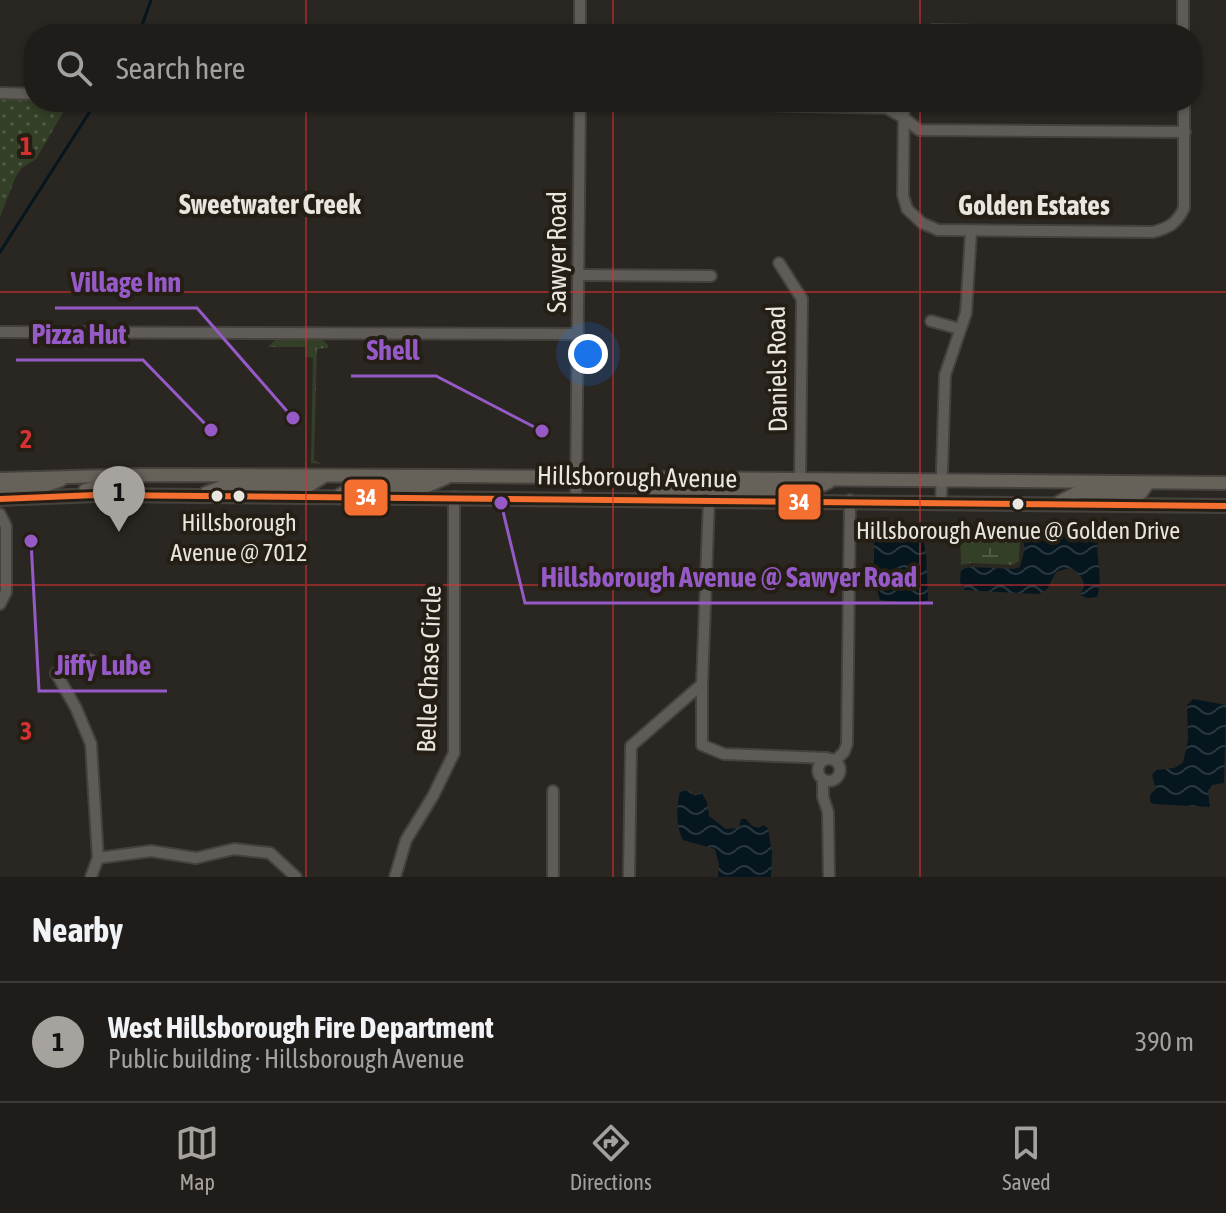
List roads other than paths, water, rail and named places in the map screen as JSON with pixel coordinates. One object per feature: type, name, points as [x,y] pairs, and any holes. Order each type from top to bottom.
[{"type":"main road","points":[[58,496],[97,487],[126,486],[141,475]]},
{"type":"main road","name":"Hillsborough Avenue","points":[[0,479],[218,475],[1226,483]]},
{"type":"main road","points":[[149,495],[152,483],[191,483],[218,475]]},
{"type":"main road","points":[[0,498],[6,488],[44,486],[75,476]]},
{"type":"main road","points":[[199,496],[221,487],[307,487],[326,476]]},
{"type":"main road","points":[[338,497],[354,487],[425,487],[453,476]]},
{"type":"main road","points":[[636,499],[654,490],[709,490],[728,479]]},
{"type":"main road","points":[[709,500],[729,489],[814,489],[833,480]]},
{"type":"main road","points":[[1057,503],[1078,492],[1141,493],[1148,483]]},
{"type":"main road","name":"Hillsborough Avenue","points":[[0,498],[149,495],[1226,506]]},
{"type":"street","points":[[580,0],[580,24]]},
{"type":"street","points":[[1183,0],[1183,24]]},
{"type":"street","points":[[0,93],[24,94]]},
{"type":"street","name":"Sawyer Road","points":[[576,498],[580,112]]},
{"type":"street","points":[[893,112],[919,130],[1185,132]]},
{"type":"street","points":[[904,112],[903,195],[907,209],[922,223],[938,230],[971,232],[1153,232],[1167,228],[1178,220],[1184,208],[1184,112]]},
{"type":"street","points":[[941,502],[945,375],[966,313],[971,232]]},
{"type":"street","name":"Daniels Road","points":[[779,263],[802,299],[800,480]]},
{"type":"street","points":[[579,275],[711,276]]},
{"type":"street","points":[[931,321],[960,329]]},
{"type":"street","points":[[0,332],[578,334]]},
{"type":"street","name":"Belle Chase Circle","points":[[395,877],[406,840],[454,753],[454,497]]},
{"type":"street","points":[[709,500],[702,745],[724,754],[832,759]]},
{"type":"street","points":[[829,877],[828,812],[823,797],[820,764],[832,759],[847,744],[850,500]]},
{"type":"street","points":[[0,514],[6,526],[6,592],[0,604]]},
{"type":"street","points":[[90,660],[56,673],[76,708],[91,744],[98,858],[91,877]]},
{"type":"street","points":[[629,877],[631,746],[702,684]]},
{"type":"street","points":[[823,781],[832,782],[838,776],[839,769],[832,759]]},
{"type":"street","points":[[553,791],[553,877]]},
{"type":"street","points":[[98,858],[151,851],[196,858],[234,849],[270,853],[296,877]]},
{"type":"water","points":[[917,529],[922,533],[926,553],[928,600],[916,604],[880,600],[874,580],[874,536],[887,531]]},
{"type":"water","points":[[1028,535],[1094,535],[1098,538],[1100,583],[1097,597],[1080,595],[1083,581],[1078,573],[1069,568],[1056,572],[1047,589],[1039,594],[964,590],[960,582],[961,569],[1020,567],[1025,548],[1023,541]]},
{"type":"water","points":[[1193,699],[1226,705],[1224,783],[1212,785],[1208,791],[1210,807],[1154,804],[1150,802],[1150,795],[1156,789],[1152,775],[1156,770],[1174,768],[1183,763],[1188,740],[1187,705]]},
{"type":"water","points":[[688,790],[695,796],[701,792],[707,802],[709,816],[726,829],[739,828],[741,819],[746,819],[752,826],[768,828],[772,853],[771,877],[718,877],[715,849],[683,840],[681,835],[677,817],[679,798],[680,792]]},
{"type":"waterway","points":[[143,24],[151,0]]},
{"type":"waterway","points":[[0,252],[90,112]]},
{"type":"place","name":"Village Inn","points":[[293,418]]},
{"type":"place","name":"Pizza Hut","points":[[211,430]]},
{"type":"place","name":"Shell","points":[[542,431]]},
{"type":"place","name":"Hillsborough Avenue @ 7012","points":[[239,496]]},
{"type":"place","name":"Hillsborough Avenue @ Sawyer Road","points":[[501,503]]},
{"type":"place","name":"Hillsborough Avenue @ Golden Drive","points":[[1018,504]]},
{"type":"place","name":"West Hillsborough Fire Department","points":[[119,532]]},
{"type":"place","name":"Jiffy Lube","points":[[31,541]]},
{"type":"district","name":"Sweetwater Creek","points":[[270,204]]},
{"type":"district","name":"Golden Estates","points":[[1034,205]]}]
